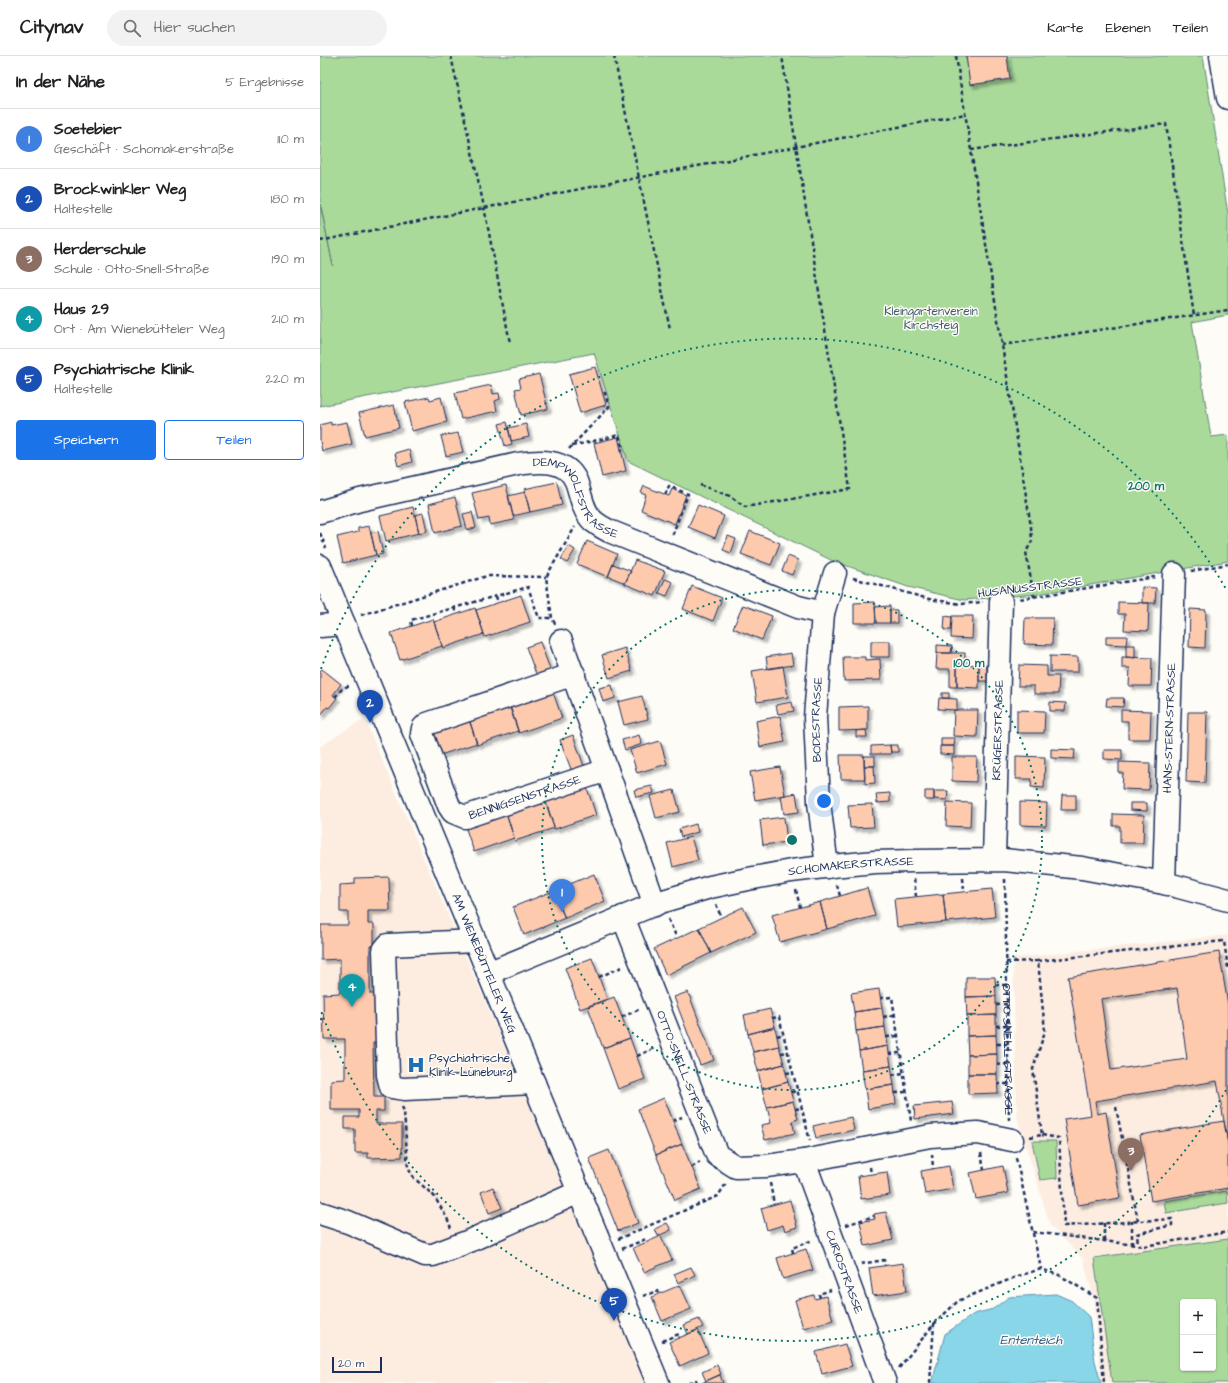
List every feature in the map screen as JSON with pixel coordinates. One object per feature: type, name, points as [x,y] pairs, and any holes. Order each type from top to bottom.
[{"type":"street","points":[[1221,56],[1228,98]]},
{"type":"street","name":"DEMPWOLFSTRASSE","points":[[320,512],[368,498],[518,464],[548,462],[561,465],[569,471],[575,480],[586,510],[592,520],[598,525],[609,531],[798,607],[823,613]]},
{"type":"street","name":"AM WIENEBÜTTELER WEG","points":[[320,566],[350,620],[488,973],[658,1383]]},
{"type":"street","name":"BODESTRASSE","points":[[827,867],[819,802],[815,717],[823,613],[835,573]]},
{"type":"street","name":"HANS-STERN-STRASSE","points":[[1164,883],[1174,574]]},
{"type":"street","name":"KRÜGERSTRASSE","points":[[1000,860],[1001,601]]},
{"type":"street","points":[[320,626],[350,620]]},
{"type":"street","points":[[561,641],[655,905]]},
{"type":"street","name":"BENNIGSENSTRASSE","points":[[574,674],[428,724],[423,728],[422,734],[449,806],[453,812],[465,817],[607,770]]},
{"type":"street","name":"SCHOMAKERSTRASSE","points":[[488,973],[623,917],[710,887],[791,871],[827,867],[890,862],[1000,860],[1082,868],[1164,883],[1228,900]]},
{"type":"street","name":"OTTO-SNELL-STRASSE","points":[[623,917],[717,1154],[736,1167]]},
{"type":"street","points":[[475,940],[388,945],[384,950],[388,1074],[391,1087],[404,1089],[534,1083]]},
{"type":"street","points":[[736,1167],[766,1166],[810,1160],[930,1136],[978,1133],[1012,1140]]},
{"type":"street","name":"CURIOSTRASSE","points":[[810,1160],[830,1232],[843,1267],[891,1377]]},
{"type":"street","points":[[320,1213],[348,1222],[425,1255],[434,1255],[523,1218],[579,1192]]},
{"type":"path","points":[[451,56],[484,207],[510,343]]},
{"type":"path","points":[[614,56],[638,179],[670,329]]},
{"type":"path","points":[[700,485],[730,496],[745,507],[850,488],[782,56]]},
{"type":"path","points":[[956,56],[1031,527],[1032,541],[1026,552],[1034,598]]},
{"type":"path","points":[[320,241],[484,207],[638,179],[965,114]]},
{"type":"path","points":[[971,150],[1166,124],[1194,316]]},
{"type":"path","points":[[1002,345],[1228,310]]},
{"type":"path","points":[[603,394],[605,393],[609,407],[571,446],[619,435],[623,449],[621,450]]},
{"type":"path","points":[[664,553],[688,494],[669,486],[665,495]]},
{"type":"path","points":[[550,607],[546,577],[586,510]]},
{"type":"path","name":"HUSANUSSTRASSE","points":[[835,573],[929,599],[961,604],[1034,598],[1228,564]]},
{"type":"path","points":[[350,620],[488,576],[546,577]]},
{"type":"path","points":[[412,626],[411,620],[528,587],[539,618],[552,618]]},
{"type":"path","points":[[496,596],[498,603]]},
{"type":"path","points":[[454,608],[456,614]]},
{"type":"path","name":"OTTO-SNELL-STRASSE","points":[[1000,860],[1007,984],[1007,1084],[1009,1121],[1041,1269]]},
{"type":"path","points":[[1224,941],[1228,968]]},
{"type":"path","points":[[1006,962],[1038,961],[1228,941]]},
{"type":"path","points":[[599,977],[640,960]]},
{"type":"path","points":[[1038,961],[1045,1031],[1033,1069],[1042,1135]]},
{"type":"path","points":[[996,985],[1007,984]]},
{"type":"path","points":[[880,998],[892,996],[914,1140]]},
{"type":"path","points":[[996,1005],[1007,1004]]},
{"type":"path","points":[[883,1017],[894,1016]]},
{"type":"path","points":[[772,1018],[779,1017],[784,1034],[802,1108],[810,1160]]},
{"type":"path","points":[[996,1026],[1007,1025]]},
{"type":"path","points":[[777,1036],[784,1034]]},
{"type":"path","points":[[886,1037],[898,1036]]},
{"type":"path","points":[[997,1044],[1007,1044]]},
{"type":"path","points":[[781,1053],[788,1052]]},
{"type":"path","points":[[889,1054],[900,1053]]},
{"type":"path","points":[[997,1064],[1007,1064]]},
{"type":"path","points":[[786,1073],[793,1072]]},
{"type":"path","points":[[892,1074],[903,1073]]},
{"type":"path","points":[[998,1084],[1007,1084]]},
{"type":"path","points":[[391,1087],[404,1111],[408,1168],[414,1178],[434,1196],[447,1218],[454,1235],[452,1248]]},
{"type":"path","points":[[791,1092],[798,1091]]},
{"type":"path","points":[[895,1094],[906,1092]]},
{"type":"path","points":[[1116,1107],[1138,1221]]},
{"type":"path","points":[[795,1109],[802,1108]]},
{"type":"path","points":[[1012,1140],[1042,1135],[1060,1138],[1064,1226],[1172,1219],[1172,1225],[1137,1234],[1138,1245]]},
{"type":"path","points":[[603,1251],[718,1196],[736,1167]]},
{"type":"path","points":[[793,1253],[792,1248],[874,1216]]},
{"type":"path","points":[[1132,1221],[1132,1244]]},
{"type":"path","points":[[1104,1223],[1104,1241]]},
{"type":"path","points":[[1033,1232],[1144,1246],[1228,1232]]},
{"type":"path","points":[[603,1251],[646,1239],[648,1242]]},
{"type":"path","points":[[843,1267],[884,1260],[884,1266]]},
{"type":"path","points":[[891,1377],[934,1324],[958,1301],[1018,1276],[1041,1269],[1059,1275],[1097,1298],[1104,1383]]},
{"type":"path","points":[[930,1383],[934,1324]]},
{"type":"path","points":[[689,1383],[696,1380],[697,1383]]},
{"type":"shaded area","name":"Psychiatrische Klinik Lüneburg","points":[[364,718],[648,1383],[320,1383],[320,747]]},
{"type":"shaded area","points":[[1228,935],[1228,1383],[1101,1383],[1095,1304],[1083,1259],[1050,1225],[1017,1117],[1013,958]]},
{"type":"green space","name":"Kleingartenverein Kirchsteig","points":[[320,56],[1203,56],[1228,214],[1228,315],[1192,322],[1211,437],[1228,435],[1228,561],[1038,594],[964,600],[908,587],[833,561],[628,461],[594,353],[320,406],[320,204],[333,266],[320,201]]},
{"type":"green space","points":[[1032,1141],[1056,1141],[1057,1178],[1040,1180]]},
{"type":"green space","points":[[1227,1191],[1228,1203],[1166,1213],[1164,1201]]},
{"type":"green space","points":[[1228,1239],[1228,1383],[1112,1383],[1094,1258]]},
{"type":"water","name":"Ententeich","points":[[1056,1294],[1072,1301],[1089,1317],[1095,1361],[1101,1383],[932,1383],[945,1334],[974,1314],[993,1309],[1009,1297]]},
{"type":"building","points":[[966,56],[1007,56],[1010,79],[970,85]]},
{"type":"building","points":[[595,367],[606,405],[580,413],[569,374]]},
{"type":"building","points":[[539,374],[548,409],[521,415],[515,389],[521,388],[519,379]]},
{"type":"building","points":[[491,385],[493,394],[499,393],[500,399],[495,401],[497,411],[461,419],[455,393]]},
{"type":"building","points":[[429,397],[430,400],[441,397],[447,422],[412,431],[405,402]]},
{"type":"building","points":[[394,405],[399,428],[365,436],[359,413]]},
{"type":"building","points":[[331,422],[331,425],[347,422],[352,444],[322,451],[320,441],[320,425]]},
{"type":"building","points":[[507,422],[512,444],[505,446],[499,424]]},
{"type":"building","points":[[526,424],[529,437],[511,441],[508,428]]},
{"type":"building","points":[[458,433],[463,452],[446,456],[441,436]]},
{"type":"building","points":[[618,437],[626,471],[602,477],[594,443]]},
{"type":"building","points":[[409,449],[412,462],[398,466],[395,453]]},
{"type":"building","points":[[557,482],[562,505],[530,512],[524,489]]},
{"type":"building","points":[[506,485],[514,520],[490,525],[489,518],[479,520],[472,493]]},
{"type":"building","points":[[644,486],[669,496],[672,489],[686,495],[675,524],[641,510],[646,495],[641,493]]},
{"type":"building","points":[[525,492],[530,512],[513,516],[508,496]]},
{"type":"building","points":[[455,497],[462,526],[435,533],[429,504]]},
{"type":"building","points":[[698,505],[724,516],[715,538],[688,527]]},
{"type":"building","points":[[413,507],[419,533],[386,541],[380,516]]},
{"type":"building","points":[[472,512],[476,528],[467,530],[463,514]]},
{"type":"building","points":[[423,513],[427,531],[419,533],[415,515]]},
{"type":"building","points":[[369,526],[376,555],[343,563],[337,537],[358,532],[358,528]]},
{"type":"building","points":[[378,531],[383,554],[376,555],[371,533]]},
{"type":"building","points":[[750,531],[780,543],[771,565],[741,554]]},
{"type":"building","points":[[728,536],[736,539],[731,553],[723,550]]},
{"type":"building","points":[[587,541],[617,554],[608,577],[577,564]]},
{"type":"building","points":[[569,546],[575,550],[567,563],[561,559]]},
{"type":"building","points":[[788,556],[798,560],[792,575],[782,571]]},
{"type":"building","points":[[635,560],[665,571],[655,596],[625,584]]},
{"type":"building","points":[[613,564],[631,571],[625,583],[608,576]]},
{"type":"building","points":[[665,579],[673,582],[667,596],[659,593]]},
{"type":"building","points":[[692,586],[722,598],[713,621],[683,609]]},
{"type":"building","points":[[1142,587],[1156,588],[1155,603],[1142,603]]},
{"type":"building","points":[[521,595],[530,622],[485,637],[476,610]]},
{"type":"building","points":[[875,602],[876,623],[854,623],[854,603]]},
{"type":"building","points":[[1118,602],[1149,603],[1148,631],[1124,630],[1125,614],[1118,614]]},
{"type":"building","points":[[743,605],[772,616],[762,640],[733,628]]},
{"type":"building","points":[[890,606],[890,623],[876,623],[875,607]]},
{"type":"building","points":[[475,608],[484,634],[443,648],[434,622]]},
{"type":"building","points":[[1190,609],[1206,610],[1205,648],[1189,647]]},
{"type":"building","points":[[890,610],[897,610],[897,623],[890,623]]},
{"type":"building","points":[[945,616],[952,617],[951,630],[944,630]]},
{"type":"building","points":[[952,616],[973,616],[972,639],[951,638]]},
{"type":"building","points":[[1025,618],[1053,618],[1052,645],[1024,644]]},
{"type":"building","points":[[433,619],[442,646],[400,660],[391,633]]},
{"type":"building","points":[[1106,636],[1127,636],[1126,645],[1106,644]]},
{"type":"building","points":[[871,641],[890,641],[890,657],[871,657]]},
{"type":"building","points":[[540,642],[553,677],[539,682],[526,647]]},
{"type":"building","points":[[937,645],[952,646],[951,653],[937,653]]},
{"type":"building","points":[[1126,645],[1135,645],[1135,658],[1126,657]]},
{"type":"building","points":[[625,648],[632,671],[609,678],[602,655]]},
{"type":"building","points":[[791,653],[793,665],[768,669],[766,657]]},
{"type":"building","points":[[937,653],[965,653],[965,665],[957,664],[957,687],[950,687],[950,669],[936,669]]},
{"type":"building","points":[[1050,656],[1078,657],[1078,672],[1050,672]]},
{"type":"building","points":[[843,657],[865,657],[865,660],[880,659],[881,680],[844,681]]},
{"type":"building","points":[[1122,657],[1152,658],[1151,686],[1129,686],[1130,668],[1122,668]]},
{"type":"building","points":[[957,664],[979,665],[979,688],[957,687]]},
{"type":"building","points":[[979,665],[987,665],[987,681],[979,681]]},
{"type":"building","points":[[1019,665],[1047,666],[1047,676],[1059,676],[1058,694],[1034,694],[1034,686],[1018,686]]},
{"type":"building","points":[[783,666],[788,697],[757,702],[752,671]]},
{"type":"building","points":[[322,669],[341,684],[333,695],[337,698],[320,716],[320,671]]},
{"type":"building","points":[[612,685],[615,698],[603,702],[599,688]]},
{"type":"building","points":[[553,692],[562,718],[519,733],[510,706]]},
{"type":"building","points":[[942,693],[949,693],[949,698],[942,698]]},
{"type":"building","points":[[642,696],[648,719],[624,725],[618,702]]},
{"type":"building","points":[[939,698],[957,699],[957,710],[938,709]]},
{"type":"building","points":[[1107,698],[1124,698],[1123,707],[1106,706]]},
{"type":"building","points":[[792,702],[794,711],[778,714],[776,705]]},
{"type":"building","points":[[1050,702],[1066,703],[1065,711],[1050,711]]},
{"type":"building","points":[[509,705],[518,731],[477,745],[469,718]]},
{"type":"building","points":[[868,706],[868,730],[839,731],[839,707]]},
{"type":"building","points":[[954,710],[978,710],[977,737],[953,736]]},
{"type":"building","points":[[1017,710],[1045,711],[1044,733],[1017,733]]},
{"type":"building","points":[[1121,710],[1151,711],[1150,739],[1128,739],[1128,721],[1121,721]]},
{"type":"building","points":[[1188,712],[1207,712],[1205,783],[1186,782]]},
{"type":"building","points":[[780,716],[785,742],[760,747],[756,721]]},
{"type":"building","points":[[468,717],[477,743],[434,757],[426,732]]},
{"type":"building","points":[[866,730],[867,737],[856,737],[856,731]]},
{"type":"building","points":[[573,735],[586,772],[574,777],[560,740]]},
{"type":"building","points":[[639,735],[642,744],[625,750],[622,740]]},
{"type":"building","points":[[941,738],[955,738],[954,746],[941,746]]},
{"type":"building","points":[[660,741],[667,764],[637,773],[630,750]]},
{"type":"building","points":[[890,745],[898,745],[898,752],[891,752]]},
{"type":"building","points":[[890,745],[891,754],[871,754],[871,746]]},
{"type":"building","points":[[940,746],[954,746],[954,755],[940,754]]},
{"type":"building","points":[[1051,749],[1075,750],[1074,759],[1051,758]]},
{"type":"building","points":[[1104,750],[1122,750],[1122,760],[1104,759]]},
{"type":"building","points":[[840,755],[864,755],[865,779],[841,779]]},
{"type":"building","points":[[864,756],[875,756],[875,766],[864,766]]},
{"type":"building","points":[[1016,756],[1045,757],[1044,788],[1031,787],[1032,779],[1016,779]]},
{"type":"building","points":[[952,757],[977,757],[976,782],[952,781]]},
{"type":"building","points":[[1119,762],[1150,763],[1149,790],[1122,789],[1123,773],[1119,773]]},
{"type":"building","points":[[864,766],[874,766],[875,783],[865,784]]},
{"type":"building","points":[[780,767],[785,795],[755,800],[750,772]]},
{"type":"building","points":[[652,786],[654,793],[636,797],[634,790]]},
{"type":"building","points":[[587,788],[596,815],[555,829],[546,802]]},
{"type":"building","points":[[674,790],[680,812],[656,818],[650,796]]},
{"type":"building","points":[[925,791],[934,791],[934,800],[925,800]]},
{"type":"building","points":[[934,791],[948,791],[947,800],[934,799]]},
{"type":"building","points":[[796,793],[799,812],[784,814],[781,796]]},
{"type":"building","points":[[890,793],[890,802],[877,803],[876,794]]},
{"type":"building","points":[[1062,795],[1076,795],[1076,810],[1061,810]]},
{"type":"building","points":[[545,800],[554,828],[515,841],[506,813]]},
{"type":"building","points":[[947,802],[971,803],[970,827],[946,826]]},
{"type":"building","points":[[1020,802],[1047,803],[1046,826],[1020,825]]},
{"type":"building","points":[[1130,803],[1147,803],[1147,811],[1130,810]]},
{"type":"building","points":[[872,804],[874,827],[850,828],[848,805]]},
{"type":"building","points":[[506,812],[514,838],[474,852],[465,826]]},
{"type":"building","points":[[1113,814],[1144,815],[1143,843],[1120,843],[1120,826],[1113,826]]},
{"type":"building","points":[[784,817],[787,842],[763,845],[760,820]]},
{"type":"building","points":[[696,824],[698,832],[681,837],[679,829]]},
{"type":"building","points":[[691,837],[698,860],[673,867],[667,843]]},
{"type":"building","points":[[594,874],[605,901],[565,918],[553,891]]},
{"type":"building","points":[[389,877],[390,911],[368,911],[368,924],[374,924],[374,946],[370,946],[370,994],[380,994],[380,1042],[373,1043],[374,1097],[384,1097],[384,1111],[376,1111],[376,1124],[402,1124],[402,1157],[368,1158],[368,1153],[355,1153],[355,1129],[345,1129],[345,1117],[359,1117],[359,1110],[331,1110],[331,1080],[345,1079],[345,1039],[324,1039],[323,994],[340,993],[340,959],[321,960],[321,925],[348,925],[348,912],[340,912],[340,885],[355,884],[355,878]]},
{"type":"building","points":[[867,888],[875,916],[827,929],[820,902]]},
{"type":"building","points":[[992,889],[995,917],[946,922],[943,894]]},
{"type":"building","points":[[553,891],[565,918],[524,935],[513,907]]},
{"type":"building","points":[[943,894],[946,922],[897,927],[894,899]]},
{"type":"building","points":[[820,902],[827,929],[780,942],[772,915]]},
{"type":"building","points":[[743,907],[756,932],[711,953],[699,928]]},
{"type":"building","points":[[699,928],[711,953],[666,975],[654,949]]},
{"type":"building","points":[[1219,952],[1228,1005],[1228,1144],[1217,1081],[1095,1101],[1097,1114],[1106,1112],[1120,1198],[1078,1205],[1064,1119],[1091,1115],[1068,977]],"holes":[[[1177,988],[1187,1059],[1111,1070],[1101,999]]]},
{"type":"building","points":[[592,958],[607,999],[580,1009],[565,968]]},
{"type":"building","points":[[966,977],[995,977],[996,996],[966,997]]},
{"type":"building","points":[[879,989],[882,1008],[854,1012],[851,993]]},
{"type":"building","points":[[688,992],[714,1060],[700,1065],[674,997]]},
{"type":"building","points":[[996,996],[996,1015],[967,1016],[966,997]]},
{"type":"building","points":[[614,997],[630,1038],[603,1048],[588,1007]]},
{"type":"building","points":[[882,1008],[885,1027],[856,1031],[854,1012]]},
{"type":"building","points":[[770,1009],[775,1027],[748,1034],[744,1015]]},
{"type":"building","points":[[996,1015],[996,1035],[967,1036],[967,1016]]},
{"type":"building","points":[[775,1027],[779,1046],[753,1052],[748,1034]]},
{"type":"building","points":[[885,1027],[888,1046],[859,1051],[856,1031]]},
{"type":"building","points":[[996,1035],[997,1054],[968,1055],[967,1036]]},
{"type":"building","points":[[630,1038],[645,1079],[618,1089],[603,1048]]},
{"type":"building","points":[[779,1046],[784,1064],[758,1071],[753,1052]]},
{"type":"building","points":[[888,1046],[891,1066],[862,1070],[859,1051]]},
{"type":"building","points":[[997,1054],[997,1074],[968,1074],[968,1055]]},
{"type":"building","points":[[784,1064],[788,1082],[762,1089],[758,1071]]},
{"type":"building","points":[[891,1066],[894,1085],[865,1089],[862,1070]]},
{"type":"building","points":[[968,1074],[997,1074],[998,1093],[968,1094]]},
{"type":"building","points":[[788,1082],[793,1101],[767,1107],[762,1089]]},
{"type":"building","points":[[894,1085],[896,1104],[868,1109],[865,1089]]},
{"type":"building","points":[[664,1098],[682,1144],[656,1155],[638,1109]]},
{"type":"building","points":[[793,1101],[798,1119],[792,1121],[795,1133],[765,1140],[761,1125],[771,1123],[767,1107]]},
{"type":"building","points":[[952,1102],[954,1114],[915,1119],[914,1106]]},
{"type":"building","points":[[851,1117],[854,1130],[816,1138],[813,1126]]},
{"type":"building","points":[[1224,1121],[1228,1144],[1228,1188],[1151,1201],[1140,1135]]},
{"type":"building","points":[[682,1144],[701,1189],[675,1200],[656,1155]]},
{"type":"building","points":[[609,1150],[638,1223],[618,1231],[589,1158]]},
{"type":"building","points":[[949,1166],[953,1189],[925,1194],[921,1171]]},
{"type":"building","points":[[1003,1166],[1008,1193],[976,1199],[970,1173]]},
{"type":"building","points":[[887,1172],[890,1195],[861,1199],[858,1176]]},
{"type":"building","points":[[493,1187],[502,1208],[489,1213],[481,1192]]},
{"type":"building","points":[[790,1200],[797,1227],[785,1231],[783,1225],[767,1230],[761,1208]]},
{"type":"building","points":[[886,1212],[893,1240],[865,1246],[860,1222],[875,1219],[874,1214]]},
{"type":"building","points":[[667,1223],[671,1230],[658,1236],[655,1229]]},
{"type":"building","points":[[661,1236],[672,1260],[644,1272],[633,1248]]},
{"type":"building","points":[[806,1249],[813,1270],[783,1279],[777,1258]]},
{"type":"building","points":[[903,1263],[907,1291],[873,1296],[869,1268]]},
{"type":"building","points":[[691,1267],[695,1275],[678,1283],[674,1274]]},
{"type":"building","points":[[680,1285],[691,1309],[662,1321],[652,1297]]},
{"type":"building","points":[[814,1295],[815,1299],[826,1296],[833,1320],[803,1328],[795,1300]]},
{"type":"building","points":[[699,1319],[703,1327],[688,1334],[684,1325]]},
{"type":"building","points":[[698,1330],[708,1353],[680,1366],[669,1342]]},
{"type":"building","points":[[845,1344],[852,1366],[822,1374],[816,1352]]},
{"type":"building","points":[[717,1365],[721,1374],[706,1381],[702,1372]]},
{"type":"building","points":[[720,1375],[723,1383],[702,1383],[706,1381]]},
{"type":"place","name":"Brockwinkler Weg","points":[[370,723]]},
{"type":"place","name":"Soetebier","points":[[562,912]]},
{"type":"place","name":"Haus 29","points":[[352,1007]]},
{"type":"place","name":"Psychiatrische Klinik Lüneburg","points":[[416,1065]]},
{"type":"place","name":"Herderschule","points":[[1131,1171]]},
{"type":"place","name":"Psychiatrische Klinik","points":[[614,1321]]}]
